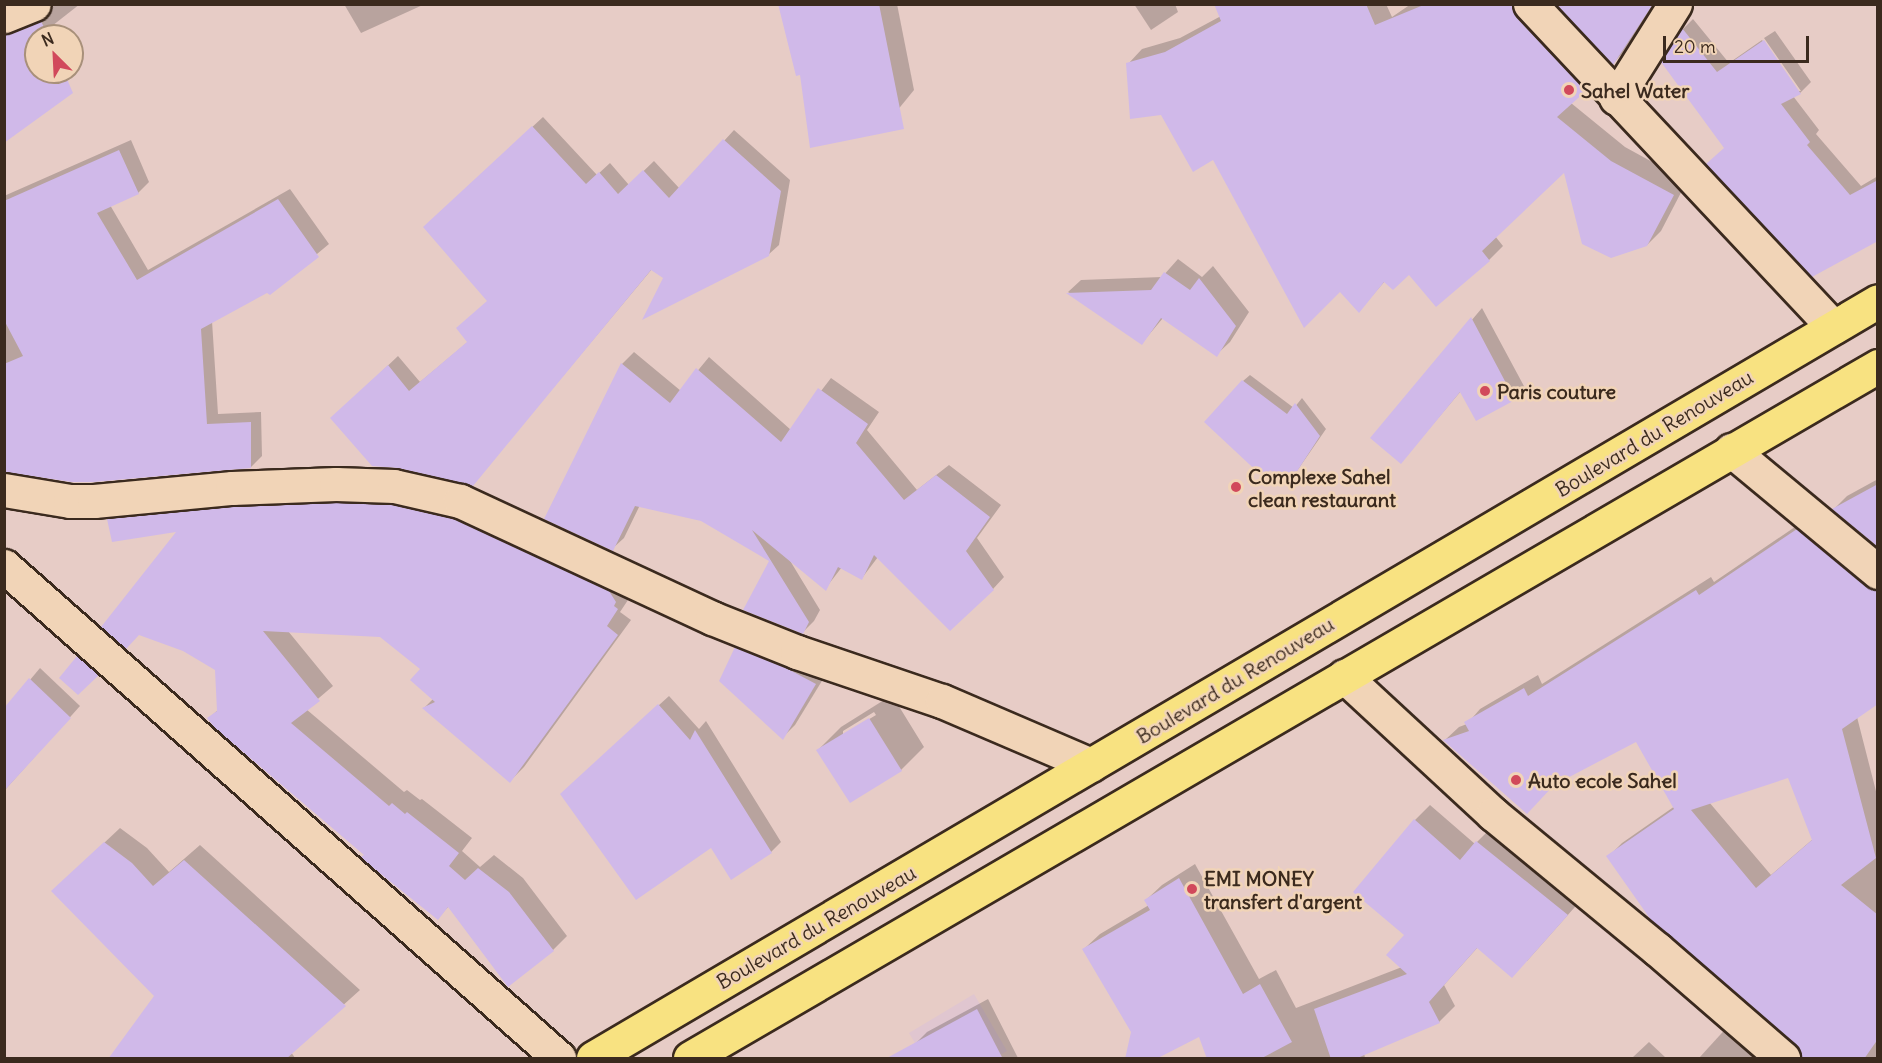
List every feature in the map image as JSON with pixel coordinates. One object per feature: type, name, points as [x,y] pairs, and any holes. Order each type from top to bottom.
[{"type":"main road","name":"Boulevard du Renouveau","points":[[592,1059],[1878,301]]},
{"type":"main road","points":[[690,1059],[1878,366]]},
{"type":"street","points":[[4,16],[34,4]]},
{"type":"street","points":[[1530,4],[1833,327]]},
{"type":"street","points":[[1616,98],[1675,4]]},
{"type":"street","points":[[1731,450],[1878,572]]},
{"type":"street","points":[[4,490],[70,501],[94,501],[232,488],[336,484],[394,486],[460,501],[712,618],[797,652],[942,701],[1091,765]]},
{"type":"street","points":[[4,566],[559,1059]]},
{"type":"street","points":[[1344,676],[1493,814],[1657,949],[1783,1059]]},
{"type":"shaded area","points":[[974,994],[1007,1051],[995,1058],[924,1058],[909,1033]]},
{"type":"building","points":[[778,4],[879,4],[904,129],[810,148],[800,75],[796,76]]},
{"type":"building","points":[[1214,4],[1366,4],[1375,25],[1426,4],[1512,4],[1516,17],[1586,91],[1557,117],[1611,161],[1674,195],[1647,246],[1611,258],[1582,244],[1564,173],[1482,251],[1490,261],[1436,307],[1409,275],[1393,290],[1384,282],[1359,313],[1340,292],[1304,328],[1213,160],[1193,172],[1161,115],[1130,119],[1126,63],[1165,52],[1221,21]]},
{"type":"building","points":[[1556,4],[1653,4],[1613,65]]},
{"type":"building","points":[[24,27],[24,84],[69,84],[73,93],[4,143],[4,34]]},
{"type":"building","points":[[1682,28],[1717,72],[1764,40],[1801,94],[1781,104],[1810,142],[1807,145],[1850,195],[1878,180],[1878,241],[1812,277],[1706,164],[1724,148],[1661,62]]},
{"type":"building","points":[[532,126],[586,184],[599,172],[618,194],[643,170],[669,198],[723,139],[781,191],[769,256],[642,320],[663,278],[651,270],[473,486],[398,468],[372,466],[330,418],[388,365],[409,391],[467,342],[456,328],[487,301],[423,227]]},
{"type":"building","points":[[119,150],[139,194],[97,213],[137,280],[278,199],[319,257],[270,295],[267,293],[201,329],[207,424],[251,422],[251,468],[93,482],[72,482],[4,472],[4,364],[23,356],[4,320],[4,201]]},
{"type":"building","points":[[1164,272],[1190,290],[1199,278],[1236,326],[1217,357],[1161,318],[1142,345],[1066,293],[1151,290]]},
{"type":"building","points":[[1471,317],[1515,400],[1476,421],[1460,392],[1401,464],[1370,438]]},
{"type":"building","points":[[621,363],[670,403],[696,368],[781,442],[818,388],[868,424],[856,443],[904,500],[936,475],[990,517],[966,551],[994,590],[950,631],[874,555],[862,580],[838,567],[826,591],[752,530],[809,622],[803,634],[743,610],[769,561],[701,521],[635,506],[613,551],[544,519]]},
{"type":"building","points":[[1242,380],[1287,414],[1295,403],[1320,436],[1290,482],[1270,470],[1264,478],[1204,422]]},
{"type":"building","points":[[1878,484],[1878,547],[1832,509]]},
{"type":"building","points":[[336,503],[392,505],[454,519],[609,591],[616,602],[614,606],[618,609],[607,626],[618,635],[510,783],[422,708],[435,702],[410,680],[420,669],[380,637],[263,631],[320,701],[291,723],[389,806],[392,803],[405,814],[407,812],[459,853],[449,866],[465,880],[478,868],[509,892],[554,951],[508,987],[448,907],[438,920],[371,866],[361,857],[364,855],[215,728],[207,718],[217,711],[215,670],[183,651],[139,635],[126,649],[101,627],[176,532],[112,542],[107,519],[233,507]]},
{"type":"building","points":[[1797,529],[1866,586],[1878,590],[1878,704],[1842,729],[1876,858],[1841,885],[1878,915],[1878,1039],[1864,1059],[1801,1059],[1795,1044],[1651,920],[1606,856],[1674,809],[1636,742],[1554,785],[1527,814],[1443,740],[1469,731],[1464,722],[1524,688],[1528,696],[1696,590],[1699,595]],"holes":[[[1788,778],[1812,840],[1756,888],[1691,810]]]},
{"type":"building","points":[[735,647],[786,668],[816,684],[783,740],[719,681]]},
{"type":"building","points":[[77,656],[99,675],[78,695],[59,678]]},
{"type":"building","points":[[29,678],[71,718],[4,791],[4,708]]},
{"type":"building","points":[[658,704],[690,740],[695,730],[772,853],[731,880],[711,848],[636,900],[560,794]]},
{"type":"building","points":[[869,718],[902,771],[850,803],[816,750]]},
{"type":"building","points":[[1414,819],[1460,860],[1476,841],[1568,915],[1512,978],[1477,948],[1429,1002],[1440,1023],[1355,1059],[1331,1059],[1314,1009],[1407,974],[1386,955],[1404,935],[1353,892]]},
{"type":"building","points":[[104,842],[132,863],[153,886],[184,860],[346,1006],[286,1059],[108,1059],[154,996],[51,891]]},
{"type":"building","points":[[1179,878],[1243,994],[1260,984],[1292,1042],[1260,1059],[1207,1059],[1199,1037],[1156,1059],[1125,1059],[1131,1032],[1082,949],[1150,910],[1144,900]]},
{"type":"building","points":[[977,1009],[1003,1059],[885,1059]]},
{"type":"place","name":"Sahel Water","points":[[1569,90]]},
{"type":"place","name":"Paris couture","points":[[1485,391]]},
{"type":"place","name":"Complexe Sahel clean restaurant","points":[[1236,487]]},
{"type":"place","name":"Auto ecole Sahel","points":[[1516,780]]},
{"type":"place","name":"EMI MONEY transfert d'argent","points":[[1192,889]]}]
